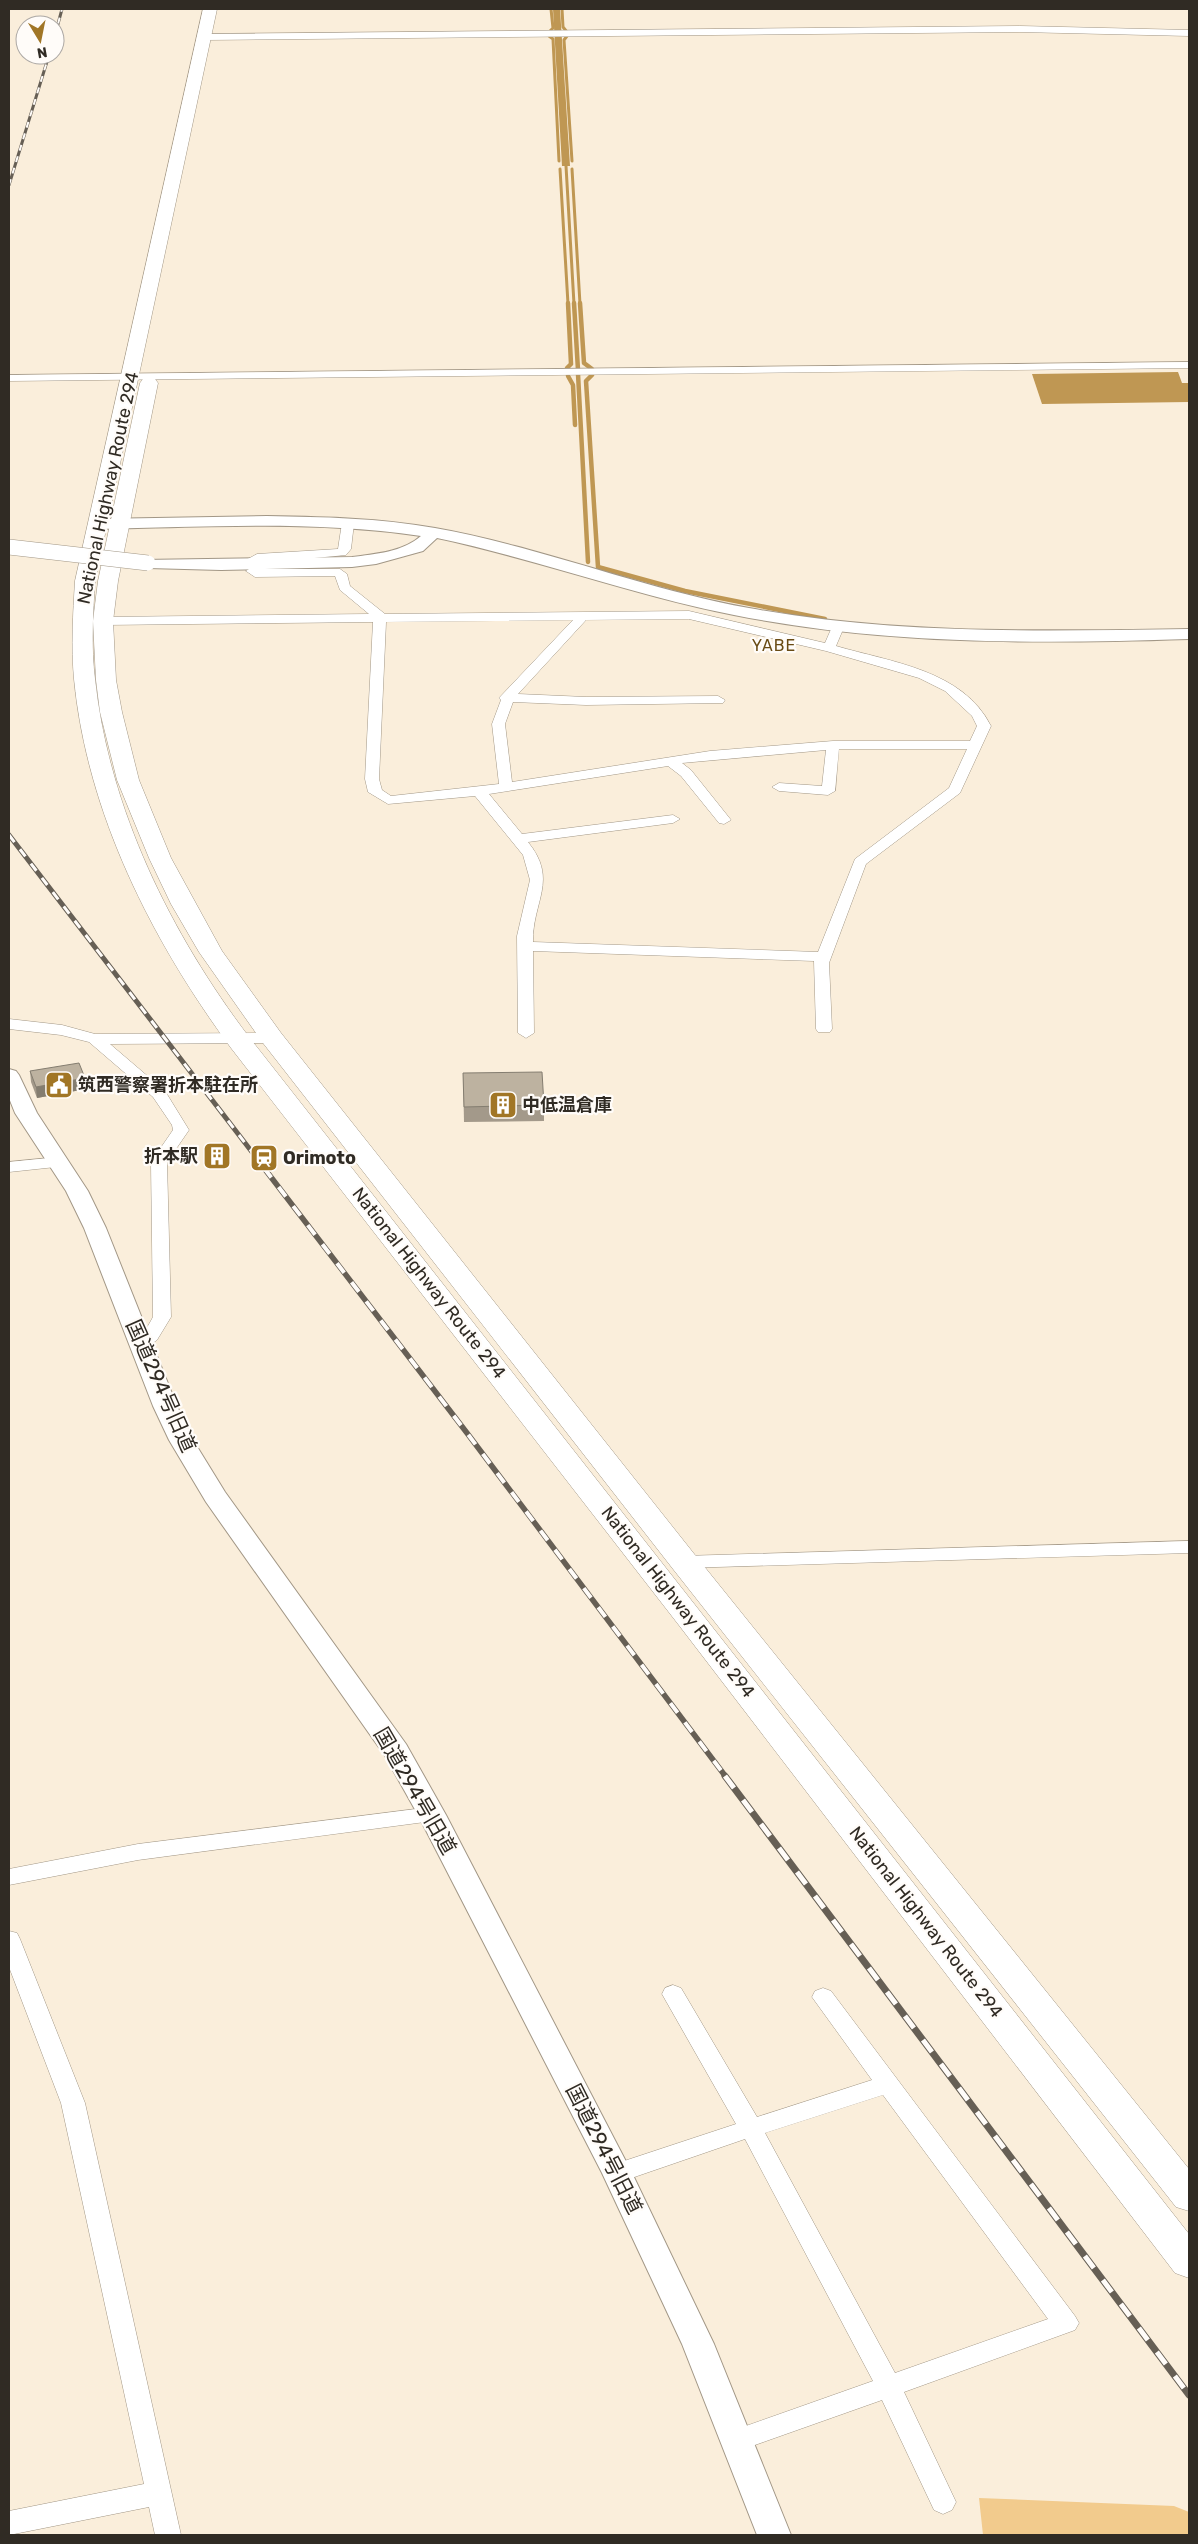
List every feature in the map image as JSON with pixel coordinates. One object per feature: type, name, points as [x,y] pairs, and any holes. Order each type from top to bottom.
[{"type":"highway","name":"National Highway Route 294","points":[[196,149],[212,37],[210,9]]},
{"type":"highway","name":"National Highway Route 294","points":[[223,9],[212,37],[131,376],[85,581],[82,621],[85,682],[95,749],[118,819],[156,908],[183,959],[238,1038],[657,1574],[1189,2262]]},
{"type":"highway","name":"National Highway Route 294","points":[[151,369],[108,581],[103,621],[106,680],[118,746],[141,815],[183,904],[211,952],[272,1038],[684,1562],[1189,2196]]},
{"type":"street","points":[[212,37],[1020,29],[1189,33]]},
{"type":"street","points":[[9,378],[131,376],[151,369],[1189,365]]},
{"type":"street","points":[[348,523],[345,550],[342,552],[257,558],[252,565],[255,573],[336,572],[341,574],[344,587],[380,617]]},
{"type":"street","points":[[98,524],[348,523],[433,533],[508,548],[668,595],[710,605],[838,627],[981,635],[1189,634]]},
{"type":"street","points":[[9,547],[148,562],[221,564],[352,562],[376,559],[417,548],[433,533]]},
{"type":"street","points":[[103,621],[689,615],[829,648],[924,675],[950,688],[978,714],[984,726],[982,736],[975,745],[955,790],[860,862],[821,964],[824,1029]]},
{"type":"street","points":[[506,786],[498,729],[499,717],[506,698],[579,622],[582,616]]},
{"type":"street","points":[[380,617],[372,779],[375,792],[388,800],[479,791],[710,755],[833,745],[975,745]]},
{"type":"street","points":[[829,648],[838,627]]},
{"type":"street","points":[[506,698],[586,701],[718,700]]},
{"type":"street","points":[[779,787],[828,790],[833,745]]},
{"type":"street","points":[[670,761],[686,773],[724,820]]},
{"type":"street","points":[[479,791],[530,854],[538,880],[525,936],[526,1033]]},
{"type":"street","points":[[518,839],[674,819]]},
{"type":"street","points":[[525,946],[824,957]]},
{"type":"street","points":[[9,1024],[62,1030],[95,1039],[272,1038]]},
{"type":"street","points":[[95,1039],[159,1094],[180,1124],[181,1130],[159,1162],[162,1317],[151,1336],[141,1343]]},
{"type":"street","name":"国道294号旧道","points":[[9,1074],[26,1113],[77,1191],[95,1228],[165,1406],[181,1440],[215,1496],[396,1751],[432,1815],[617,2173],[698,2344],[738,2440],[774,2535]]},
{"type":"street","points":[[9,1167],[59,1162]]},
{"type":"street","points":[[684,1562],[1189,1547]]},
{"type":"street","points":[[9,1877],[138,1852],[432,1815]]},
{"type":"street","points":[[9,1938],[73,2103],[168,2535]]},
{"type":"street","points":[[673,1994],[751,2128],[888,2385],[943,2502]]},
{"type":"street","points":[[738,2440],[1066,2323],[824,1997]]},
{"type":"street","points":[[617,2173],[887,2084]]},
{"type":"street","points":[[9,2523],[159,2493]]},
{"type":"shaded area","points":[[553,9],[560,9],[570,166],[562,166]]},
{"type":"shaded area","points":[[1178,372],[1182,383],[1189,383],[1189,402],[1042,404],[1032,374]]},
{"type":"shaded area","points":[[979,2498],[1174,2506],[1189,2512],[1189,2535],[983,2535]]},
{"type":"building","points":[[79,1063],[85,1078],[36,1087],[30,1071]]},
{"type":"building","points":[[542,1072],[544,1105],[464,1107],[463,1073]]},
{"type":"waterway","points":[[549,32],[553,28],[551,9]]},
{"type":"waterway","points":[[562,9],[563,27],[567,32]]},
{"type":"waterway","points":[[549,36],[553,39],[559,161]]},
{"type":"waterway","points":[[567,36],[564,40],[572,161]]},
{"type":"waterway","points":[[566,166],[574,304]]},
{"type":"waterway","points":[[560,169],[568,304]]},
{"type":"waterway","points":[[572,169],[580,304]]},
{"type":"waterway","points":[[567,368],[571,364],[568,303]]},
{"type":"waterway","points":[[574,303],[578,370]]},
{"type":"waterway","points":[[580,303],[584,363],[592,369]]},
{"type":"waterway","points":[[578,374],[588,562]]},
{"type":"waterway","points":[[592,375],[586,381],[598,567],[685,591],[825,619]]},
{"type":"waterway","points":[[568,376],[573,385],[575,425]]},
{"type":"railway","points":[[60,15],[62,9]]},
{"type":"railway","points":[[9,185],[46,65]]},
{"type":"railway","points":[[9,835],[265,1169]]},
{"type":"railway","points":[[264,1168],[467,1433],[726,1777]]},
{"type":"railway","points":[[725,1776],[1189,2395]]},
{"type":"place","name":"筑西警察署折本駐在所","points":[[59,1085]]},
{"type":"place","name":"中低温倉庫","points":[[503,1105]]},
{"type":"place","name":"折本駅","points":[[217,1156]]},
{"type":"place","name":"Orimoto","points":[[264,1158]]},
{"type":"district","name":"YABE","points":[[774,645]]}]
